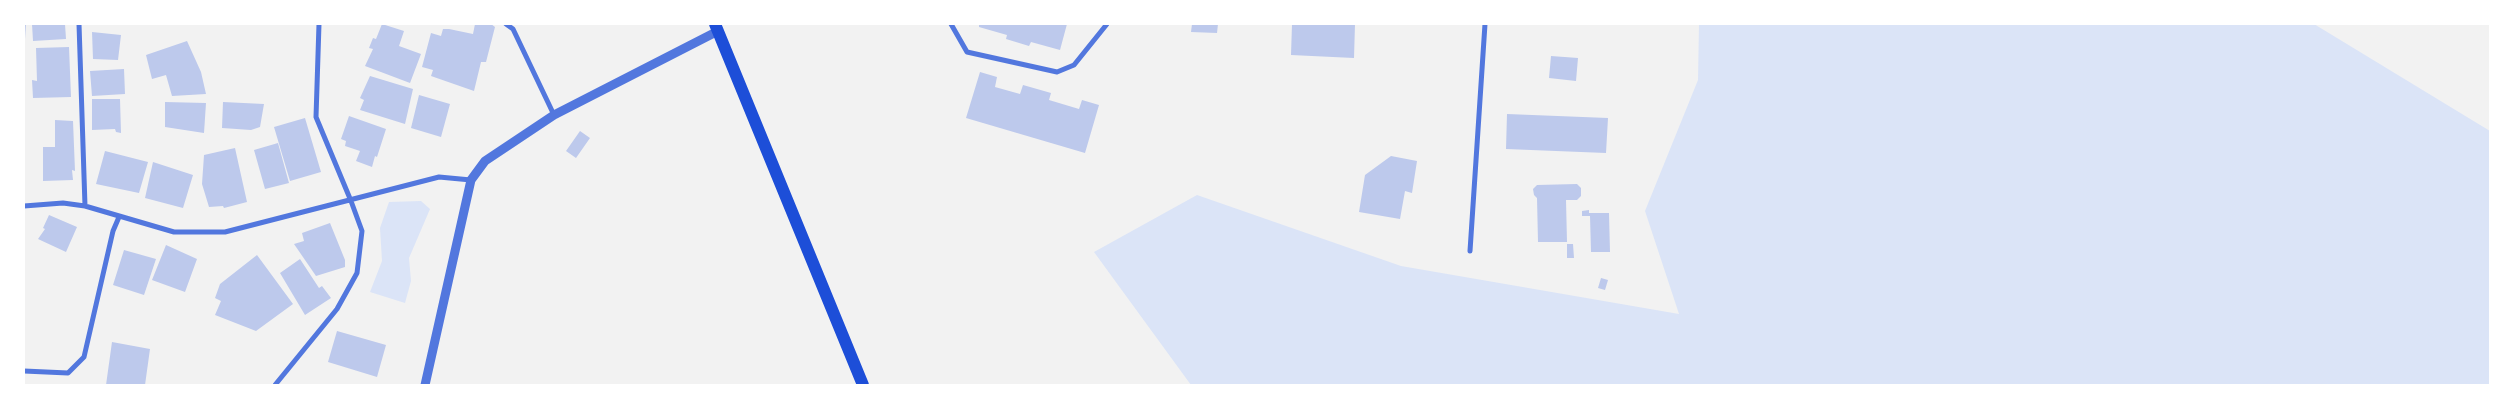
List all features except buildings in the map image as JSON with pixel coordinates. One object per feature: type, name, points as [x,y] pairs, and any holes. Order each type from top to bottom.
[{"type":"main road","points":[[717,27],[863,385]]},
{"type":"street","points":[[79,24],[84,206]]},
{"type":"street","points":[[275,385],[337,309],[357,273],[362,231],[352,201],[316,117],[319,24]]},
{"type":"street","points":[[506,24],[513,29],[554,115]]},
{"type":"street","points":[[951,24],[967,52],[1056,72],[1074,65],[1107,24]]},
{"type":"street","points":[[1470,251],[1485,24]]},
{"type":"street","points":[[425,385],[471,180],[485,161],[554,115],[717,27]]},
{"type":"street","points":[[24,206],[63,203],[84,206],[174,232],[225,232],[352,201],[439,177],[471,180]]},
{"type":"street","points":[[24,371],[68,373],[84,358],[113,231],[119,217]]},
{"type":"shaded area","points":[[1699,24],[2314,24],[2490,131],[2490,385],[1191,385],[1094,252],[1197,195],[1401,266],[1679,314],[1645,211],[1698,80]]},
{"type":"shaded area","points":[[421,201],[430,209],[409,258],[411,281],[405,303],[370,292],[382,261],[380,228],[389,202]]}]
